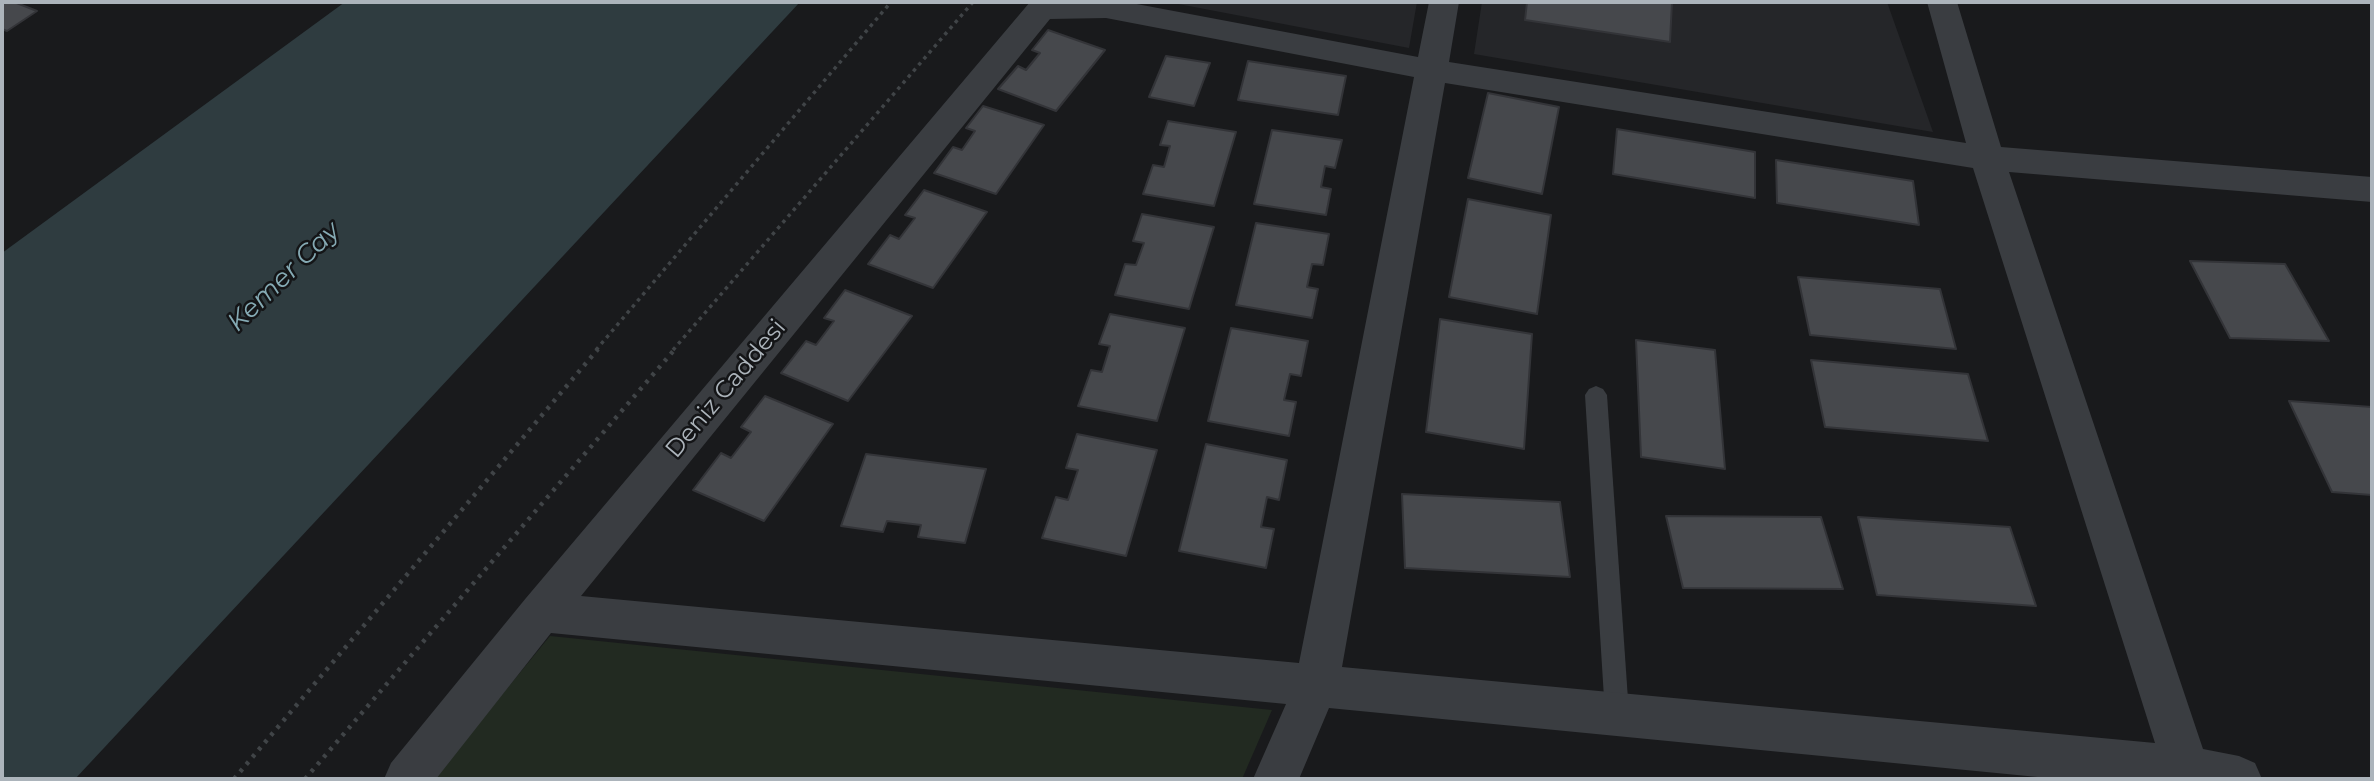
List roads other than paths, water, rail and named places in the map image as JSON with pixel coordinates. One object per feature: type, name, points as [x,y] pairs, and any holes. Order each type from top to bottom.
[{"type":"street","points":[[1276,779],[1317,684],[1444,2]]},
{"type":"street","points":[[1942,2],[1987,158],[2188,774]]},
{"type":"street","points":[[1045,5],[1106,8],[1432,70],[1987,158],[2372,189]]},
{"type":"street","name":"Deniz Caddesi","points":[[407,779],[541,612],[1045,5]]},
{"type":"street","points":[[541,612],[1617,713],[2239,779]]},
{"type":"lane","points":[[1596,395],[1617,713]]},
{"type":"water","name":"Kemer Cay","points":[[345,2],[800,2],[75,779],[2,779],[2,253]]}]
